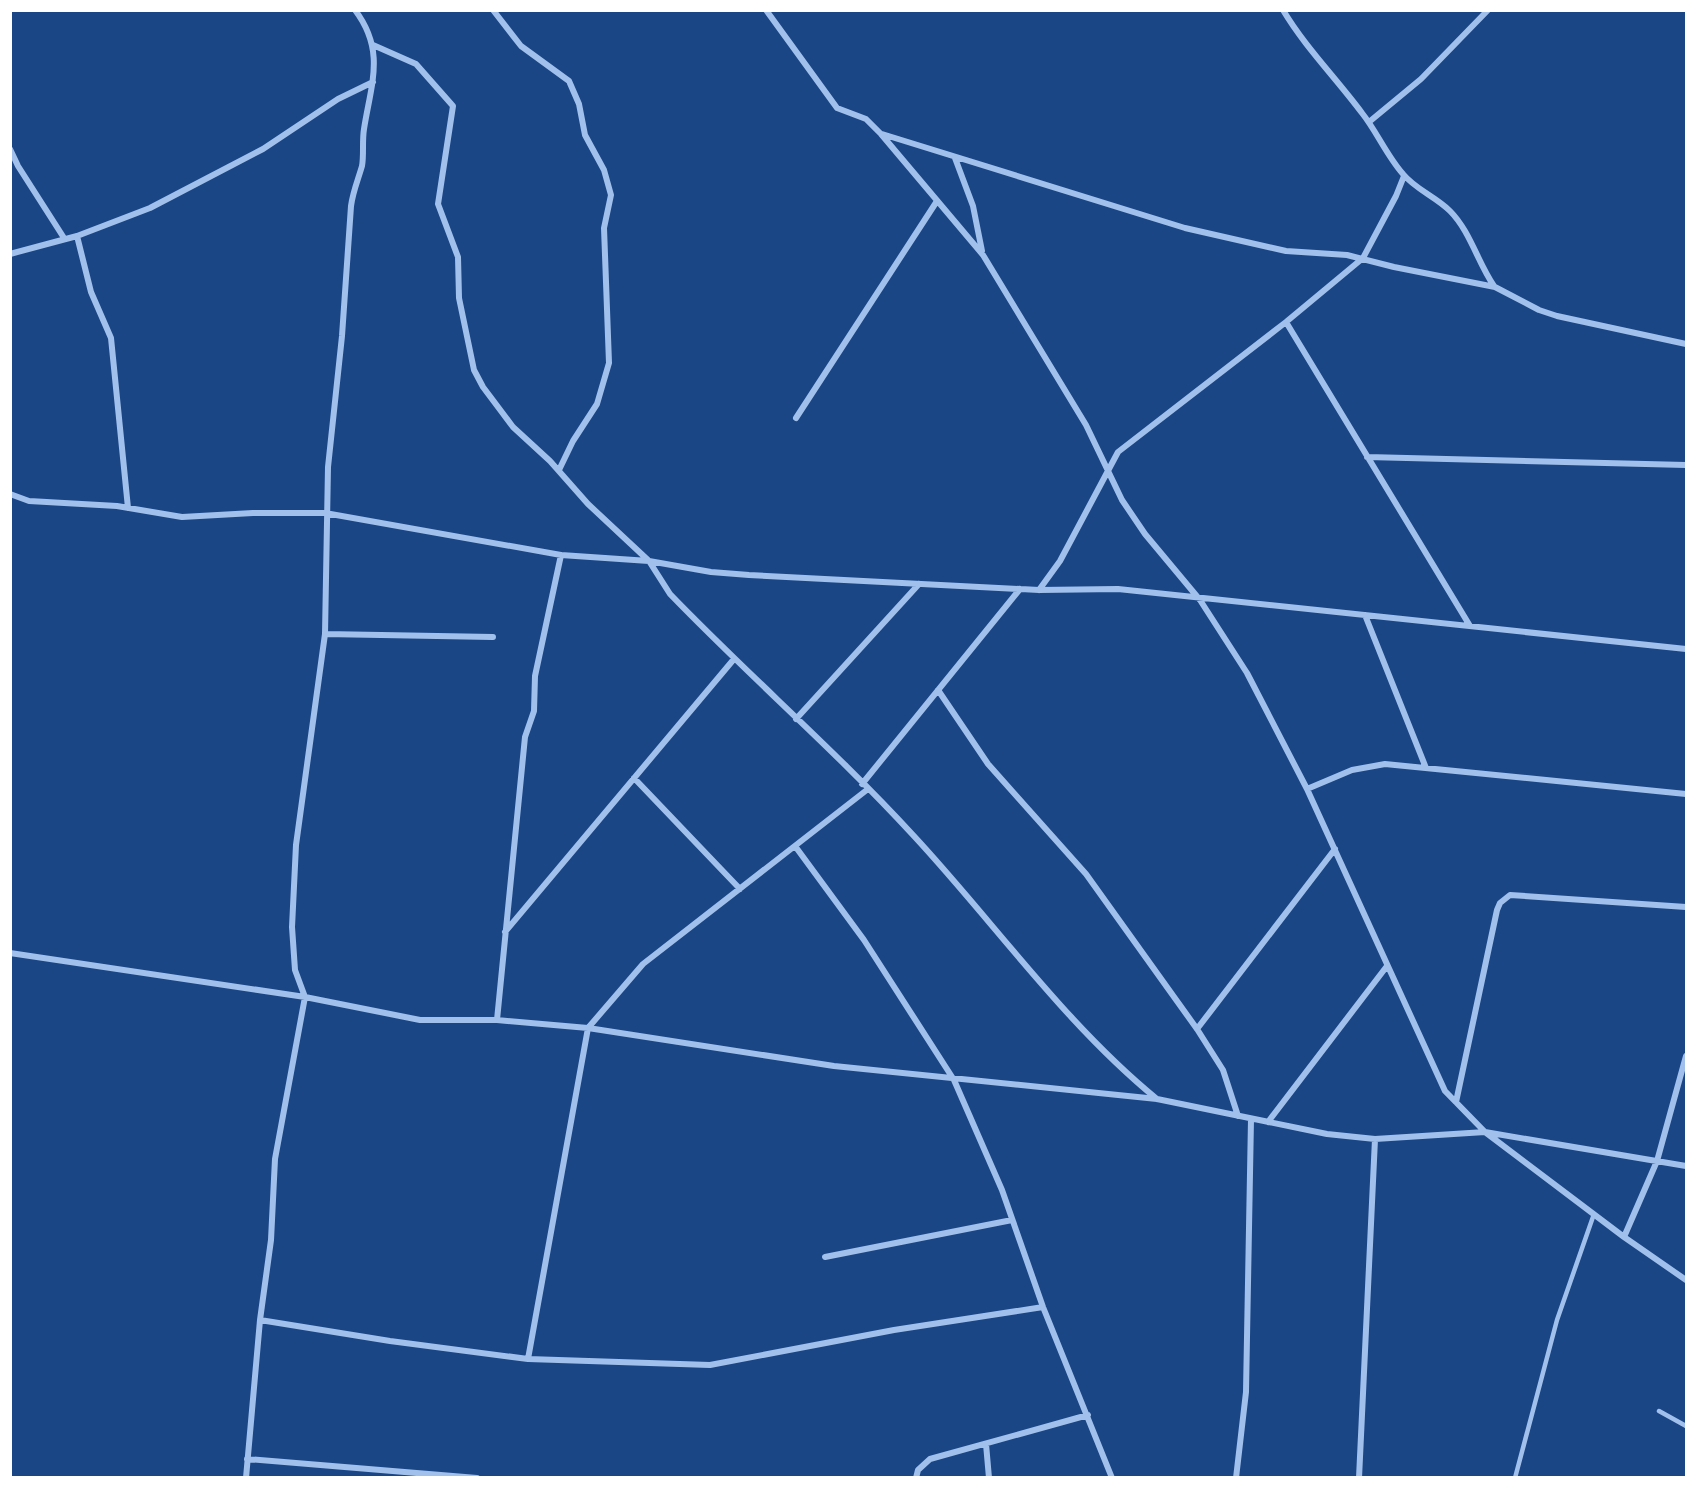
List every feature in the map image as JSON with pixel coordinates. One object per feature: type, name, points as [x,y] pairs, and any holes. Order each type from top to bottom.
[{"type":"street","points":[[246,1478],[260,1320],[271,1240],[276,1159],[305,997],[295,970],[292,915],[301,798],[325,634],[326,513],[351,206],[354,185],[362,165],[361,146],[373,82],[373,45],[370,34],[355,10]]},
{"type":"street","points":[[493,10],[521,46],[569,81],[579,104],[585,135],[604,170],[610,195],[604,228],[609,363],[597,404],[573,441],[559,470]]},
{"type":"street","points":[[766,10],[837,108],[866,119],[881,134],[983,255],[1086,425],[1122,500],[1144,534],[1200,600],[1247,673],[1307,789],[1439,1081],[1485,1132],[1624,1237],[1686,1280]]},
{"type":"street","points":[[1283,10],[1297,34],[1334,75],[1369,122],[1404,176],[1451,212],[1481,268],[1495,287]]},
{"type":"street","points":[[1369,122],[1421,79],[1488,10]]},
{"type":"street","points":[[373,45],[416,64],[453,106],[438,204],[458,257],[459,298],[474,370],[483,387],[513,427],[559,470],[588,504],[649,561],[662,578],[670,594],[921,843],[1079,1025],[1157,1099]]},
{"type":"street","points":[[10,254],[77,236],[150,208],[263,149],[338,99],[373,82]]},
{"type":"street","points":[[881,134],[1185,228],[1238,242],[1286,251],[1347,255],[1495,287],[1539,310],[1557,316],[1686,344]]},
{"type":"street","points":[[10,148],[18,166],[64,238]]},
{"type":"street","points":[[955,158],[973,206],[983,255]]},
{"type":"street","points":[[1039,590],[1060,561],[1118,452],[1286,322],[1362,258],[1396,196],[1404,176]]},
{"type":"street","points":[[796,418],[938,201]]},
{"type":"street","points":[[77,236],[91,292],[111,338],[128,508]]},
{"type":"street","points":[[1286,322],[1470,626]]},
{"type":"street","points":[[1367,457],[1686,465]]},
{"type":"street","points":[[10,494],[29,501],[128,508],[182,517],[326,513],[561,555],[649,561],[711,572],[1039,590],[1118,589],[1200,600],[1686,649]]},
{"type":"street","points":[[496,1020],[525,737],[534,711],[535,676],[561,555]]},
{"type":"street","points":[[796,719],[919,584]]},
{"type":"street","points":[[862,784],[1020,589]]},
{"type":"street","points":[[1365,615],[1426,768]]},
{"type":"street","points":[[325,634],[493,637]]},
{"type":"street","points":[[505,932],[734,659]]},
{"type":"street","points":[[938,690],[988,764],[1086,874],[1197,1029],[1223,1070],[1238,1116]]},
{"type":"street","points":[[1307,789],[1366,766],[1385,764],[1686,794]]},
{"type":"street","points":[[634,778],[740,889]]},
{"type":"street","points":[[528,1359],[588,1028],[643,964],[868,789]]},
{"type":"street","points":[[795,846],[864,940],[954,1080],[1012,1220],[1043,1307],[1112,1478]]},
{"type":"street","points":[[1197,1029],[1335,849]]},
{"type":"street","points":[[1456,1102],[1497,910],[1504,899],[1510,895],[1686,907]]},
{"type":"street","points":[[10,953],[305,997],[420,1020],[496,1020],[588,1028],[834,1066],[1157,1099],[1327,1134],[1375,1139],[1485,1132],[1686,1166]]},
{"type":"street","points":[[1268,1122],[1387,966]]},
{"type":"street","points":[[1624,1237],[1658,1161],[1686,1056]]},
{"type":"street","points":[[1236,1478],[1246,1392],[1251,1119]]},
{"type":"street","points":[[1359,1478],[1375,1139]]},
{"type":"street","points":[[825,1257],[1012,1220]]},
{"type":"street","points":[[260,1320],[390,1341],[528,1359],[710,1365],[894,1330],[1043,1307]]},
{"type":"street","points":[[916,1478],[918,1470],[930,1459],[1088,1415]]},
{"type":"street","points":[[986,1444],[989,1478]]},
{"type":"street","points":[[247,1459],[477,1478]]},
{"type":"lane","points":[[1515,1478],[1557,1320],[1594,1214]]},
{"type":"lane","points":[[1659,1411],[1686,1426]]}]
